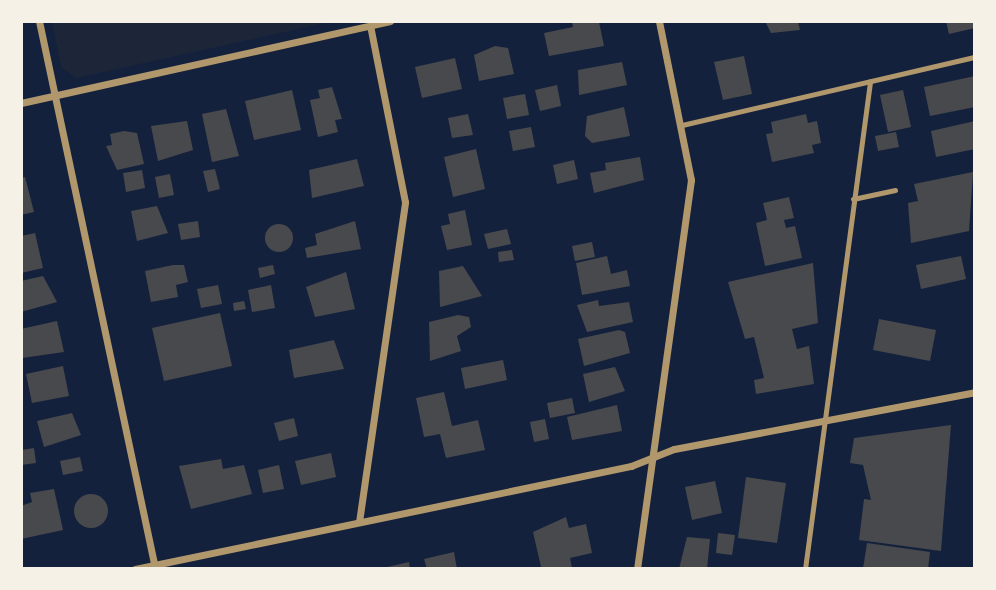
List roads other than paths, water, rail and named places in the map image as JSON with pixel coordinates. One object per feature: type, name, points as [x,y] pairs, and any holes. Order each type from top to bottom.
[{"type":"street","points":[[39,21],[155,567]]},
{"type":"street","points":[[21,103],[354,25],[370,26],[390,21]]},
{"type":"street","points":[[637,569],[691,180],[659,21]]},
{"type":"street","points":[[359,522],[405,202],[370,26]]},
{"type":"street","points":[[135,569],[155,567],[651,459],[822,418],[975,393]]},
{"type":"lane","points":[[682,125],[975,57]]},
{"type":"lane","points":[[805,569],[822,418],[870,81]]},
{"type":"lane","points":[[853,199],[895,190]]}]
